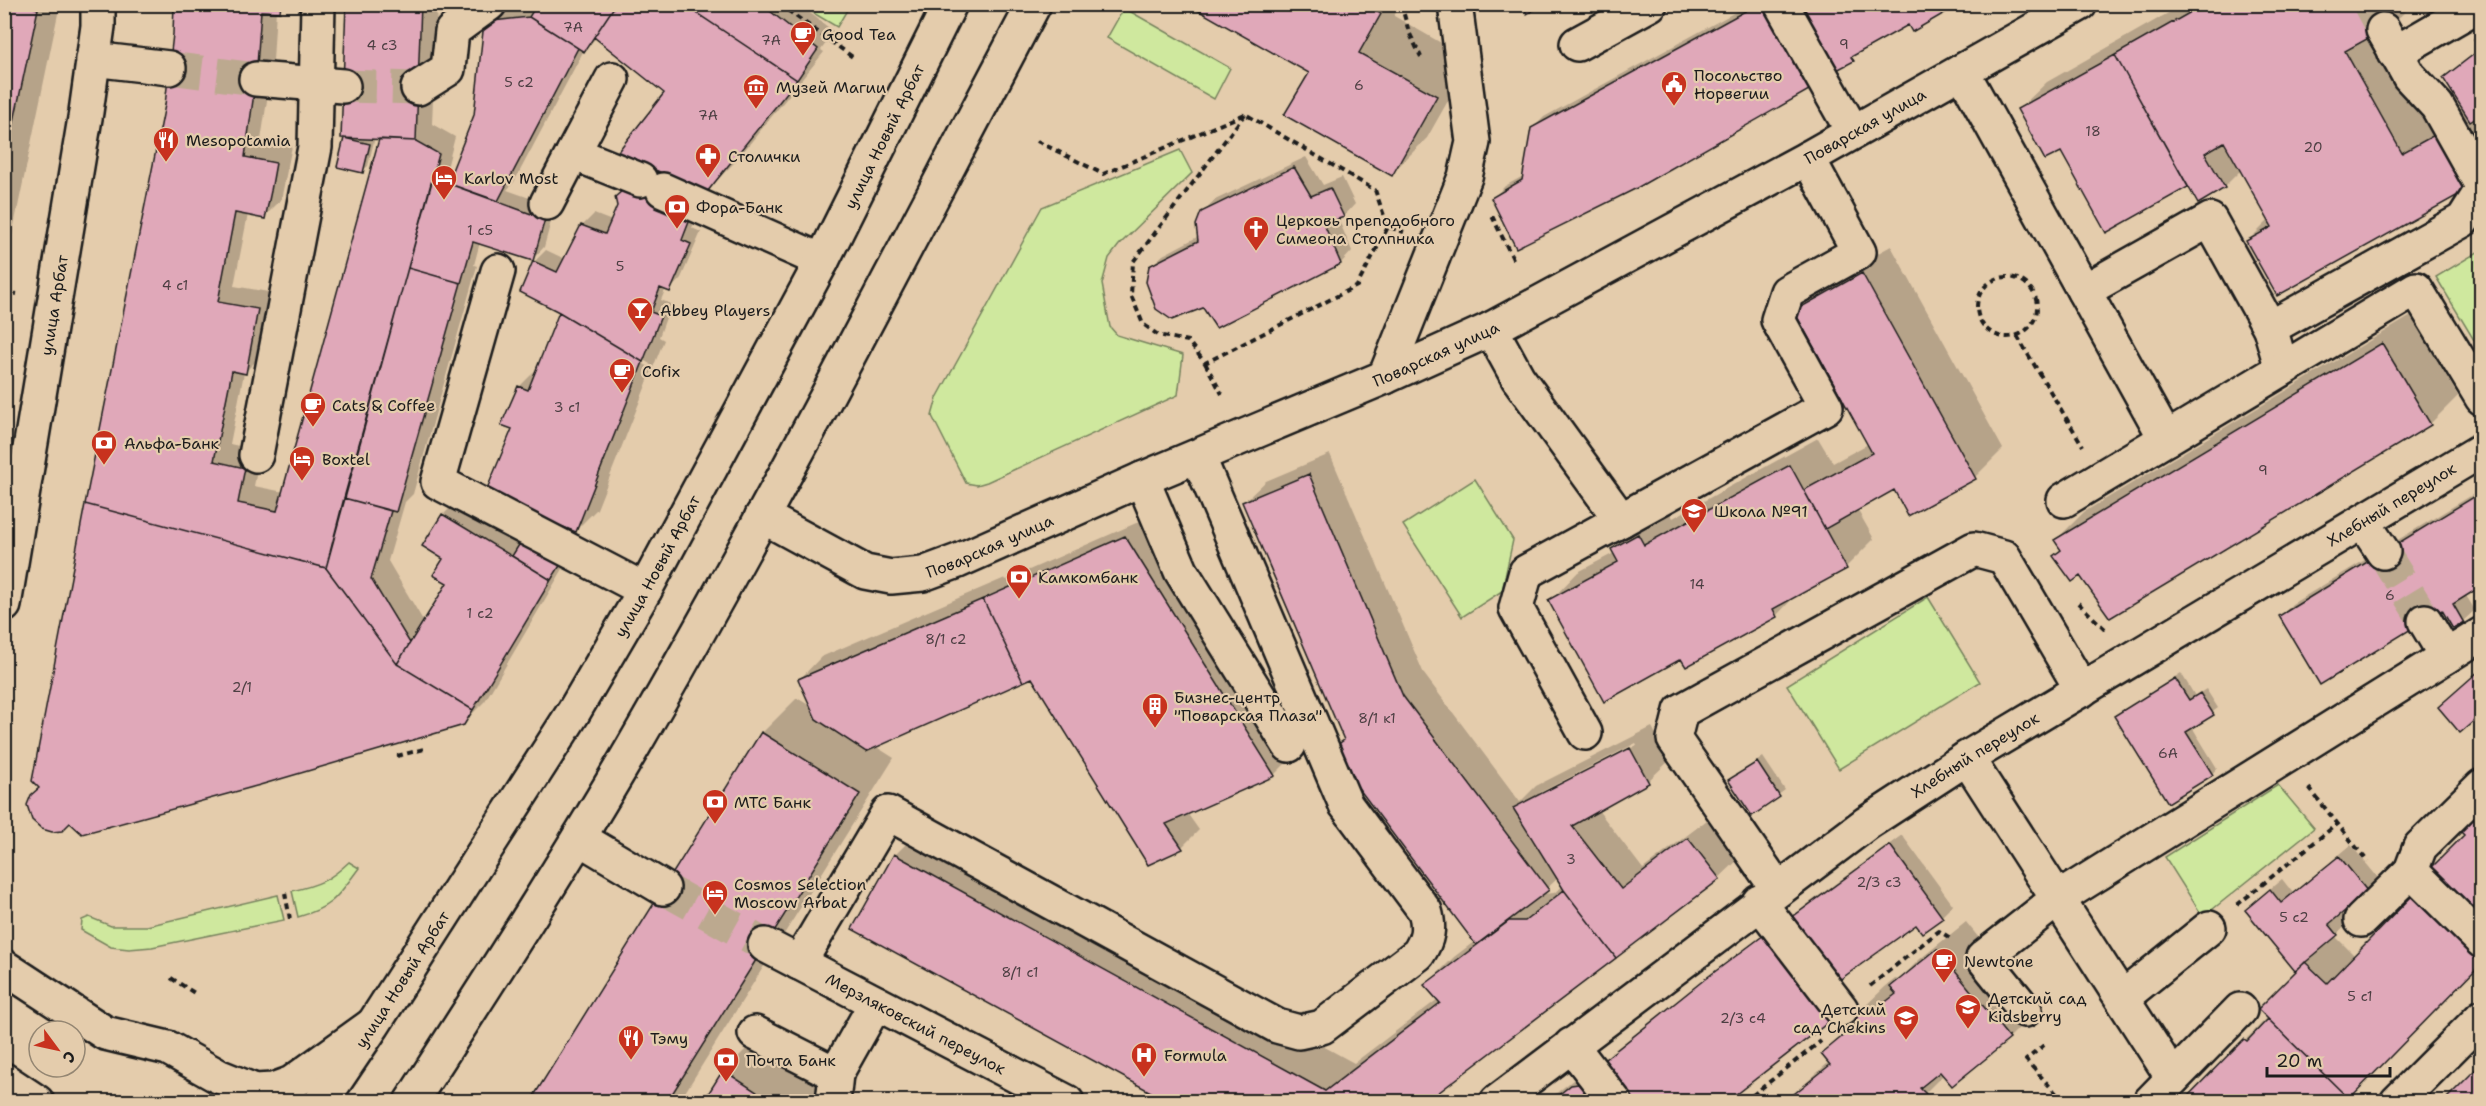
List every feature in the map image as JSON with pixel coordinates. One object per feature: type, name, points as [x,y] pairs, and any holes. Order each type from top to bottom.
[{"type":"street","name":"улица Арбат","points":[[4,604],[56,302],[93,59],[98,4]]},
{"type":"street","points":[[256,455],[315,147],[330,86],[318,4]]},
{"type":"street","points":[[418,88],[448,69],[452,31],[489,4]]},
{"type":"street","name":"улица Новый Арбат","points":[[321,1101],[373,1025],[573,713],[645,590],[822,261],[950,4]]},
{"type":"street","points":[[411,1101],[579,838],[664,693],[762,516],[1034,4]]},
{"type":"street","points":[[1385,377],[1465,177],[1473,142],[1455,4]]},
{"type":"street","points":[[1577,44],[1650,4]]},
{"type":"street","points":[[1781,4],[1853,132]]},
{"type":"street","name":"Поварская улица","points":[[762,516],[865,572],[891,577],[923,574],[958,561],[1491,329],[1808,158],[2080,4]]},
{"type":"street","points":[[2270,328],[2463,220],[2481,188],[2437,106],[2409,76],[2389,41],[2480,4]]},
{"type":"street","points":[[93,59],[169,69]]},
{"type":"street","points":[[1962,71],[2166,439]]},
{"type":"street","points":[[256,79],[330,86]]},
{"type":"street","points":[[547,203],[612,79]]},
{"type":"street","points":[[573,153],[822,261]]},
{"type":"street","points":[[1585,733],[1516,608],[1526,572],[1826,407],[1778,320],[1786,292],[1859,252],[1808,158]]},
{"type":"street","points":[[2084,291],[2210,220],[2270,328],[2282,369]]},
{"type":"street","points":[[498,271],[438,482],[645,590]]},
{"type":"street","points":[[2064,500],[2416,289],[2481,398]]},
{"type":"street","points":[[1491,329],[1518,378],[1622,520]]},
{"type":"street","name":"Хлебный переулок","points":[[1497,1101],[1866,823],[1968,758],[2481,450]]},
{"type":"street","points":[[799,963],[888,813],[1277,1026],[1299,1032],[1322,1027],[1418,954],[1428,940],[1429,924],[1425,911],[1346,805],[1198,456]]},
{"type":"street","points":[[1142,480],[1181,571],[1289,745]]},
{"type":"street","points":[[2363,522],[2383,552]]},
{"type":"street","points":[[1841,1009],[1768,895],[1674,739],[1682,711],[1974,549],[2004,557],[2082,690]]},
{"type":"street","points":[[2425,621],[2446,656]]},
{"type":"street","points":[[2025,1010],[1983,958],[2059,898],[2481,634]]},
{"type":"street","points":[[1968,758],[2173,1078]]},
{"type":"street","points":[[2361,920],[2402,879],[2420,847],[2481,786]]},
{"type":"street","points":[[579,838],[663,888]]},
{"type":"street","points":[[2402,879],[2481,941]]},
{"type":"street","points":[[2122,998],[2209,928]]},
{"type":"street","name":"Мерзляковский переулок","points":[[765,945],[1067,1101]]},
{"type":"street","points":[[4,967],[105,1033],[168,1048],[218,1076],[255,1091],[273,1090],[292,1083],[373,1025]]},
{"type":"street","points":[[755,1032],[835,1088],[876,1003]]},
{"type":"street","points":[[2150,1101],[2240,1010]]},
{"type":"street","points":[[2397,1101],[2481,1017]]},
{"type":"street","points":[[1571,1045],[1615,1101]]},
{"type":"street","points":[[4,1080],[36,1101]]},
{"type":"path","points":[[779,4],[854,58]]},
{"type":"path","points":[[868,4],[876,9]]},
{"type":"path","points":[[1037,141],[1103,174],[1245,114]]},
{"type":"path","points":[[1205,363],[1357,286],[1388,227],[1375,190],[1245,114]]},
{"type":"path","points":[[1222,394],[1205,363],[1188,341],[1158,335],[1143,324],[1131,295],[1133,262],[1245,114]]},
{"type":"path","points":[[1488,208],[1515,263]]},
{"type":"path","points":[[1388,227],[1410,234]]},
{"type":"path","points":[[1997,278],[2018,279],[2027,285],[2036,297],[2038,308],[2036,318],[2030,327],[2017,336],[2007,337],[1992,333],[1979,317],[1979,296],[1984,287],[1997,278]]},
{"type":"path","points":[[2017,336],[2102,477]]},
{"type":"path","points":[[2078,603],[2103,627]]},
{"type":"path","points":[[397,756],[424,749]]},
{"type":"path","points":[[2284,757],[2358,852],[2402,879]]},
{"type":"path","points":[[2209,928],[2337,824]]},
{"type":"path","points":[[285,893],[290,919]]},
{"type":"path","points":[[171,978],[196,994]]},
{"type":"green space","points":[[850,4],[837,27],[800,5]]},
{"type":"green space","points":[[1124,8],[1230,68],[1214,99],[1107,38]]},
{"type":"green space","points":[[1180,150],[1192,173],[1119,245],[1109,258],[1102,284],[1110,327],[1117,335],[1183,355],[1178,395],[987,482],[977,485],[966,483],[932,416],[937,398],[1042,207]]},
{"type":"green space","points":[[2481,250],[2482,349],[2480,350],[2436,277]]},
{"type":"green space","points":[[1475,479],[1513,540],[1502,591],[1462,617],[1403,525]]},
{"type":"green space","points":[[1928,597],[1980,682],[1839,769],[1787,685]]},
{"type":"green space","points":[[2278,785],[2314,828],[2203,917],[2165,857]]},
{"type":"green space","points":[[349,862],[359,868],[340,893],[319,909],[298,917],[292,891],[323,881]]},
{"type":"green space","points":[[278,895],[284,920],[152,947],[129,949],[111,947],[81,930],[82,920],[89,917],[111,926],[147,926]]},
{"type":"building","points":[[4,4],[25,4],[38,9],[4,168]]},
{"type":"building","points":[[174,4],[281,4],[280,12],[261,11],[256,79],[245,157],[276,163],[271,191],[265,219],[235,213],[218,302],[258,309],[246,374],[232,371],[214,461],[245,468],[238,503],[277,511],[379,139],[416,141],[439,154],[326,568],[85,504],[165,105]]},
{"type":"building","points":[[346,4],[421,4],[416,141],[341,138]]},
{"type":"building","points":[[537,4],[616,4],[584,52],[529,17]]},
{"type":"building","points":[[616,4],[683,4],[797,80],[707,192],[616,154],[664,93],[594,37]]},
{"type":"building","points":[[683,4],[761,4],[818,49],[797,80]]},
{"type":"building","points":[[1193,4],[1364,4],[1381,14],[1359,53],[1437,96],[1392,176],[1284,115],[1309,73],[1192,7]]},
{"type":"building","points":[[1522,4],[1544,4],[1527,14]]},
{"type":"building","name":"Посольство Норвегии","points":[[1758,4],[1772,4],[1816,86],[1635,189],[1516,248],[1491,198],[1522,180],[1531,128]]},
{"type":"building","points":[[1792,4],[1960,4],[1912,32],[1908,25],[1851,57],[1854,61],[1831,73]]},
{"type":"building","points":[[2205,4],[2387,4],[2396,23],[2345,51],[2402,153],[2438,133],[2469,189],[2277,296],[2246,241],[2272,227],[2224,142],[2205,153],[2225,188],[2198,204],[2115,55]]},
{"type":"building","points":[[529,17],[578,48],[498,201],[447,183],[474,115],[484,22]]},
{"type":"building","points":[[2482,33],[2482,48],[2474,39]]},
{"type":"building","points":[[2482,48],[2482,113],[2470,121],[2443,78]]},
{"type":"building","points":[[2115,55],[2188,187],[2106,233],[2061,152],[2045,160],[2017,109]]},
{"type":"building","points":[[344,138],[370,144],[363,173],[337,167]]},
{"type":"building","points":[[646,166],[669,176],[655,208],[689,222],[682,240],[691,244],[670,292],[660,288],[651,312],[661,316],[643,362],[559,312],[520,292],[533,261],[557,272],[581,225],[605,234],[617,206],[615,197],[622,191],[630,192],[634,196]]},
{"type":"building","name":"Церковь преподобного Симеона Столпника","points":[[1294,167],[1311,196],[1330,188],[1344,217],[1324,224],[1341,264],[1216,328],[1203,308],[1172,320],[1156,309],[1146,282],[1149,266],[1198,241],[1196,225],[1201,212]]},
{"type":"building","points":[[433,178],[545,219],[533,261],[473,242],[461,283],[408,268]]},
{"type":"building","points":[[408,268],[461,283],[396,512],[344,498]]},
{"type":"building","points":[[1862,273],[1976,479],[1908,516],[1894,490],[1825,529],[1804,490],[1872,453],[1794,311]]},
{"type":"building","points":[[559,312],[643,362],[576,532],[484,496],[512,429],[501,425],[518,386],[528,390]]},
{"type":"building","points":[[2382,343],[2431,425],[2110,618],[2080,576],[2072,582],[2053,556],[2061,550],[2054,540]]},
{"type":"building","points":[[1790,465],[1847,569],[1773,609],[1777,617],[1686,667],[1681,659],[1604,702],[1548,600],[1618,562],[1611,549],[1638,534],[1644,545]]},
{"type":"building","points":[[1309,474],[1403,696],[1549,890],[1476,945],[1330,750],[1344,740],[1242,502]]},
{"type":"building","points":[[2482,492],[2482,586],[2453,604],[2464,623],[2453,629],[2442,610],[2320,685],[2279,616]]},
{"type":"building","points":[[344,498],[391,511],[371,579],[410,643],[397,664],[326,568]]},
{"type":"building","points":[[85,504],[326,568],[397,664],[473,710],[464,725],[260,785],[82,834],[70,823],[62,831],[52,832],[42,829],[32,820],[27,805],[31,795],[39,788],[32,781]]},
{"type":"building","points":[[442,514],[551,580],[473,710],[397,664],[447,583],[433,575],[443,559],[422,546]]},
{"type":"building","name":"Бизнес-центр \"Поварская Плаза\"","points":[[1125,536],[1275,776],[1166,824],[1183,849],[1148,865],[1032,678],[1023,682],[983,599]]},
{"type":"building","points":[[522,540],[561,564],[551,580],[512,556]]},
{"type":"building","points":[[983,599],[1023,682],[866,752],[816,719],[798,679]]},
{"type":"building","points":[[2480,670],[2482,714],[2460,733],[2438,707]]},
{"type":"building","points":[[2175,678],[2189,700],[2200,693],[2214,715],[2186,732],[2213,775],[2168,803],[2114,716]]},
{"type":"building","name":"Cosmos Selection Moscow Arbat","points":[[761,732],[860,794],[667,1102],[530,1102]]},
{"type":"building","points":[[1630,748],[1649,783],[1572,826],[1621,889],[1688,838],[1720,879],[1616,958],[1564,890],[1513,808]]},
{"type":"building","points":[[1757,762],[1780,797],[1752,816],[1728,780]]},
{"type":"building","points":[[2482,805],[2482,919],[2431,868],[2464,835],[2458,829]]},
{"type":"building","points":[[1890,845],[1943,918],[1922,933],[1916,925],[1838,981],[1791,918]]},
{"type":"building","points":[[894,854],[1325,1091],[1440,1003],[1424,985],[1509,921],[1525,921],[1564,890],[1616,958],[1426,1102],[1169,1102],[852,929]]},
{"type":"building","points":[[2339,856],[2368,892],[2329,924],[2338,935],[2295,971],[2245,910],[2270,889],[2281,903]]},
{"type":"building","points":[[2412,896],[2481,964],[2349,1099],[2258,1009],[2305,962],[2327,983]]},
{"type":"building","points":[[1764,935],[1830,1021],[1726,1102],[1636,1102],[1604,1060]]},
{"type":"building","points":[[1937,949],[2010,1039],[1952,1086],[1940,1072],[1920,1088],[1926,1094],[1917,1102],[1784,1102],[1830,1065],[1821,1054],[1856,1025],[1855,1015],[1866,1006],[1875,1010],[1896,994],[1890,987]]},
{"type":"building","points":[[2268,1019],[2349,1099],[2346,1102],[2182,1102],[2244,1039],[2247,1041]]},
{"type":"building","points":[[2482,1063],[2482,1102],[2443,1102]]},
{"type":"building","points":[[723,1070],[772,1102],[703,1102]]},
{"type":"building","points":[[1578,1084],[1596,1102],[1550,1102],[1571,1085]]},
{"type":"tunnel","points":[[2369,4],[2383,30]]},
{"type":"tunnel","points":[[169,68],[256,79]]},
{"type":"tunnel","points":[[343,86],[418,88]]},
{"type":"tunnel","points":[[2383,552],[2425,621]]},
{"type":"tunnel","points":[[663,888],[765,945]]},
{"type":"place","name":"Good Tea","points":[[803,57]]},
{"type":"place","name":"Посольство Норвегии","points":[[1674,107]]},
{"type":"place","name":"Музей Магии","points":[[756,110]]},
{"type":"place","name":"Mesopotamia","points":[[166,163]]},
{"type":"place","name":"Столички","points":[[708,179]]},
{"type":"place","name":"Karlov Most","points":[[444,201]]},
{"type":"place","name":"Фора-Банк","points":[[677,230]]},
{"type":"place","name":"Церковь преподобного Симеона Столпника","points":[[1256,252]]},
{"type":"place","name":"Abbey Players","points":[[640,333]]},
{"type":"place","name":"Cofix","points":[[622,394]]},
{"type":"place","name":"Cats & Coffee","points":[[313,428]]},
{"type":"place","name":"Альфа-Банк","points":[[104,466]]},
{"type":"place","name":"Boxtel","points":[[302,482]]},
{"type":"place","name":"Школа №91","points":[[1694,534]]},
{"type":"place","name":"Камкомбанк","points":[[1019,600]]},
{"type":"place","name":"Бизнес-центр \"Поварская Плаза\"","points":[[1155,729]]},
{"type":"place","name":"МТС Банк","points":[[715,825]]},
{"type":"place","name":"Cosmos Selection Moscow Arbat","points":[[715,916]]},
{"type":"place","name":"Newtone","points":[[1944,984]]},
{"type":"place","name":"Детский сад Kidsberry","points":[[1968,1030]]},
{"type":"place","name":"Детский сад Chekins","points":[[1906,1041]]},
{"type":"place","name":"Тэму","points":[[631,1061]]},
{"type":"place","name":"Formula","points":[[1144,1078]]},
{"type":"place","name":"Почта Банк","points":[[726,1083]]}]
